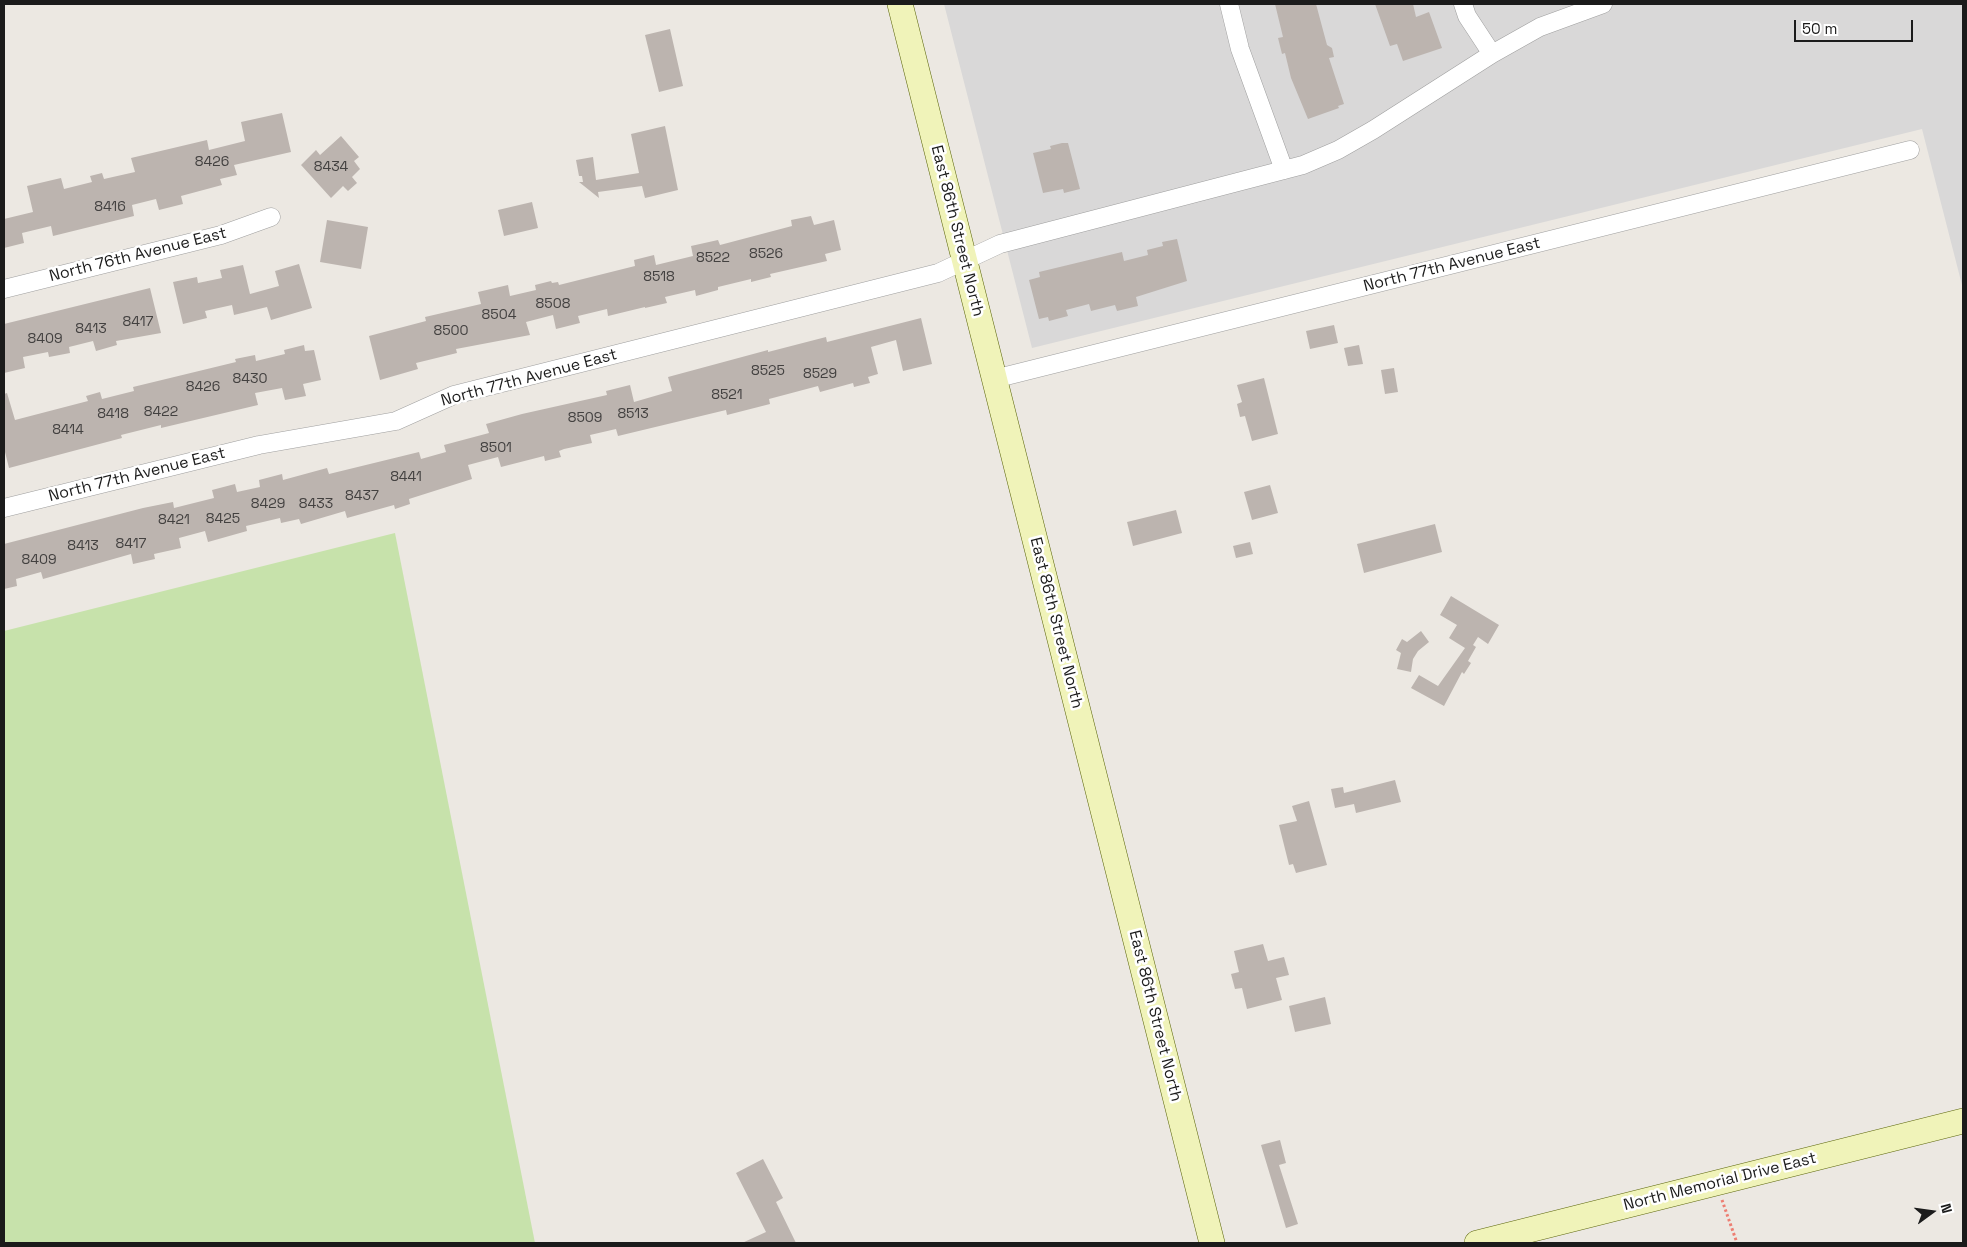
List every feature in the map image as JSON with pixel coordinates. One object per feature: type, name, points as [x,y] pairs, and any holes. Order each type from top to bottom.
[{"type":"street","name":"East 86th Street North","points":[[900,4],[1212,1243]]},
{"type":"street","points":[[1229,4],[1240,50],[1284,170]]},
{"type":"street","points":[[1463,4],[1467,16],[1492,54]]},
{"type":"street","name":"North 77th Avenue East","points":[[4,508],[259,444],[396,421],[454,395],[938,273],[1000,244],[1284,170],[1338,150],[1492,54],[1540,27],[1603,4]]},
{"type":"street","name":"North 77th Avenue East","points":[[994,380],[1910,150]]},
{"type":"street","name":"North 76th Avenue East","points":[[4,289],[221,235],[271,217]]},
{"type":"street","name":"North Memorial Drive East","points":[[1477,1243],[1963,1121]]},
{"type":"path","points":[[1717,1183],[1736,1243]]},
{"type":"shaded area","points":[[944,4],[1963,4],[1963,289],[1922,129],[1032,348]]},
{"type":"green space","points":[[395,533],[535,1243],[4,1243],[4,631]]},
{"type":"building","points":[[1275,4],[1316,4],[1327,45],[1332,48],[1334,57],[1329,58],[1344,104],[1338,106],[1339,108],[1308,119],[1291,78],[1285,53],[1282,54],[1278,38],[1283,37]]},
{"type":"building","points":[[1375,4],[1413,4],[1416,17],[1429,12],[1442,48],[1403,61],[1397,44],[1390,46]]},
{"type":"building","points":[[670,29],[683,86],[659,92],[645,35]]},
{"type":"building","points":[[282,113],[291,152],[234,165],[237,175],[220,179],[222,185],[181,196],[183,204],[159,210],[156,199],[132,205],[134,216],[53,236],[51,226],[22,233],[24,243],[4,248],[4,219],[33,212],[27,186],[61,178],[64,189],[92,182],[90,176],[102,173],[104,179],[135,172],[131,158],[207,140],[209,150],[245,141],[241,122]]},
{"type":"building","points":[[665,126],[678,190],[645,198],[642,186],[598,192],[599,198],[579,182],[583,182],[582,176],[579,176],[576,160],[593,157],[596,180],[639,173],[631,134]]},
{"type":"building","points":[[341,136],[359,157],[354,161],[360,169],[352,177],[357,183],[348,191],[343,186],[331,198],[301,165],[316,150],[320,155]]},
{"type":"building","points":[[1068,143],[1080,189],[1064,193],[1063,189],[1043,193],[1033,153],[1051,149],[1050,146]]},
{"type":"building","points":[[532,202],[538,228],[504,236],[498,210]]},
{"type":"building","points":[[811,216],[814,225],[834,220],[841,250],[825,254],[827,261],[770,274],[771,277],[751,282],[751,279],[718,287],[718,290],[696,296],[695,290],[665,297],[667,303],[645,308],[608,316],[607,309],[578,316],[580,323],[556,329],[553,315],[526,322],[530,335],[456,349],[457,353],[416,363],[418,369],[380,380],[369,336],[426,321],[425,317],[481,304],[478,292],[508,285],[510,296],[536,290],[535,285],[551,281],[552,283],[558,282],[559,285],[635,266],[634,260],[654,255],[656,265],[693,256],[691,246],[718,240],[720,245],[792,226],[791,220]]},
{"type":"building","points":[[327,220],[368,227],[361,269],[320,262]]},
{"type":"building","points":[[1177,239],[1187,281],[1136,297],[1138,306],[1117,311],[1115,305],[1091,311],[1089,304],[1066,310],[1068,316],[1049,321],[1048,317],[1039,319],[1029,280],[1040,277],[1039,272],[1122,252],[1124,261],[1148,255],[1147,250],[1163,246],[1162,242]]},
{"type":"building","points":[[299,264],[312,308],[271,320],[267,307],[234,315],[232,305],[205,311],[207,318],[183,324],[173,282],[197,277],[198,283],[222,278],[220,270],[243,265],[250,294],[279,286],[275,271]]},
{"type":"building","points":[[150,288],[161,333],[116,341],[117,345],[96,351],[93,341],[69,347],[70,353],[49,357],[48,352],[23,357],[25,368],[4,373],[4,324]]},
{"type":"building","points":[[921,318],[932,364],[903,371],[896,340],[871,347],[878,374],[868,377],[870,383],[854,387],[853,383],[820,392],[818,386],[769,399],[770,404],[727,415],[726,410],[618,436],[616,429],[590,435],[592,443],[564,449],[559,451],[561,457],[545,461],[544,456],[501,467],[498,457],[468,465],[472,479],[409,499],[410,504],[395,509],[394,505],[347,518],[345,511],[301,524],[299,519],[281,523],[280,518],[246,526],[247,531],[208,542],[205,531],[179,538],[181,548],[154,554],[155,559],[133,564],[131,554],[43,579],[41,572],[16,579],[17,586],[4,589],[4,544],[143,508],[173,502],[174,508],[214,498],[212,490],[235,484],[237,492],[260,487],[259,480],[282,474],[283,480],[327,468],[329,474],[419,452],[421,459],[446,452],[444,445],[489,433],[486,424],[607,395],[606,391],[630,385],[634,402],[672,391],[668,377],[768,350],[768,352],[826,337],[827,342]]},
{"type":"building","points":[[1334,325],[1338,343],[1310,349],[1306,331]]},
{"type":"building","points":[[304,345],[305,351],[314,350],[321,380],[303,384],[306,396],[285,400],[282,388],[255,393],[258,405],[161,428],[161,425],[121,435],[122,438],[9,468],[4,448],[4,394],[7,393],[15,420],[88,401],[86,396],[100,392],[102,399],[134,391],[133,387],[236,362],[235,359],[255,355],[256,361],[285,354],[284,350]]},
{"type":"building","points":[[1359,345],[1363,364],[1348,366],[1344,348]]},
{"type":"building","points":[[1394,368],[1398,392],[1385,394],[1381,370]]},
{"type":"building","points":[[1264,378],[1278,434],[1252,441],[1245,416],[1240,417],[1237,404],[1242,402],[1237,385]]},
{"type":"building","points":[[1270,485],[1278,513],[1252,520],[1244,492]]},
{"type":"building","points":[[1176,510],[1182,533],[1133,546],[1127,522]]},
{"type":"building","points":[[1435,524],[1442,552],[1364,573],[1357,544]]},
{"type":"building","points":[[1250,542],[1253,554],[1236,558],[1233,546]]},
{"type":"building","points":[[1451,596],[1499,625],[1488,644],[1478,637],[1473,645],[1476,647],[1468,661],[1471,663],[1464,674],[1462,672],[1444,706],[1411,688],[1419,675],[1438,686],[1465,648],[1449,638],[1457,625],[1440,615]]},
{"type":"building","points":[[1421,631],[1429,642],[1418,651],[1413,659],[1411,672],[1397,669],[1401,653],[1396,650],[1402,639],[1407,642]]},
{"type":"building","points":[[1395,780],[1401,802],[1356,813],[1354,804],[1335,808],[1331,789],[1343,787],[1344,793]]},
{"type":"building","points":[[1309,801],[1327,865],[1296,873],[1293,864],[1289,865],[1279,825],[1297,821],[1292,806]]},
{"type":"building","points":[[1263,944],[1268,961],[1284,957],[1289,975],[1276,978],[1282,1000],[1247,1009],[1242,988],[1235,989],[1231,974],[1239,972],[1234,951]]},
{"type":"building","points":[[1325,997],[1331,1024],[1295,1032],[1289,1006]]},
{"type":"building","points":[[1280,1140],[1286,1163],[1279,1165],[1298,1224],[1286,1228],[1261,1145]]},
{"type":"building","points":[[763,1159],[783,1198],[776,1202],[796,1243],[742,1243],[766,1232],[736,1173]]}]
